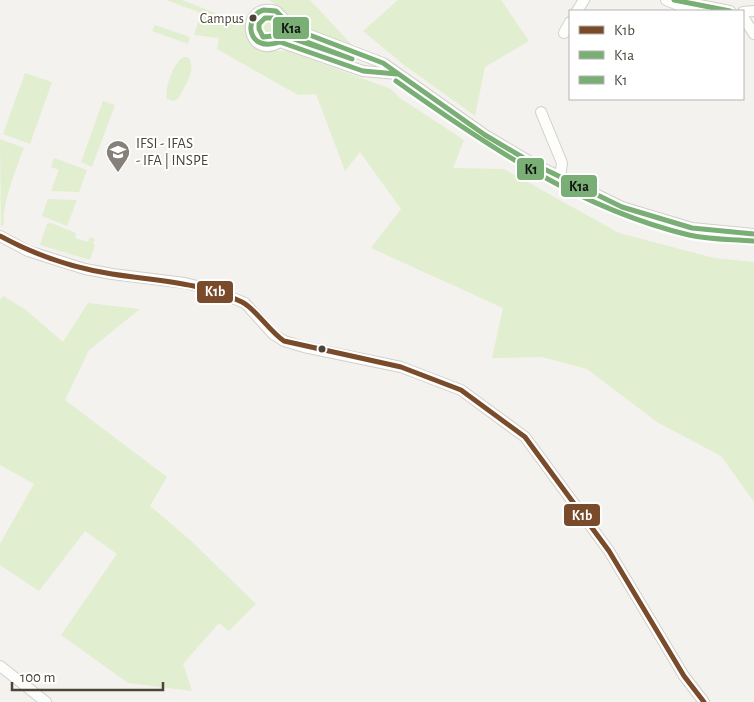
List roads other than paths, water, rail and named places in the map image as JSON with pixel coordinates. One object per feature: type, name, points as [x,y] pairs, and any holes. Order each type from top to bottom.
[{"type":"street","points":[[666,0],[691,10]]},
{"type":"street","points":[[674,0],[725,10]]},
{"type":"street","points":[[397,74],[363,71],[280,42],[275,45],[263,46],[251,34],[250,23],[253,17],[263,10],[276,11],[281,15],[286,26],[383,63],[485,135],[560,178],[622,207],[692,228],[754,234]]},
{"type":"street","points":[[749,16],[754,34]]},
{"type":"street","points":[[564,33],[569,24]]},
{"type":"street","points":[[541,112],[562,163],[560,178]]},
{"type":"street","points":[[0,236],[28,251],[86,268],[112,274],[185,283],[213,290],[245,303],[273,334],[284,341],[304,347],[401,367],[461,390],[525,438],[609,551],[684,676],[704,702]]},
{"type":"street","points":[[0,666],[46,702]]},
{"type":"place","name":"Campus","points":[[253,18]]},
{"type":"place","name":"IFSI - IFAS - IFA | INSPE","points":[[118,173]]}]
